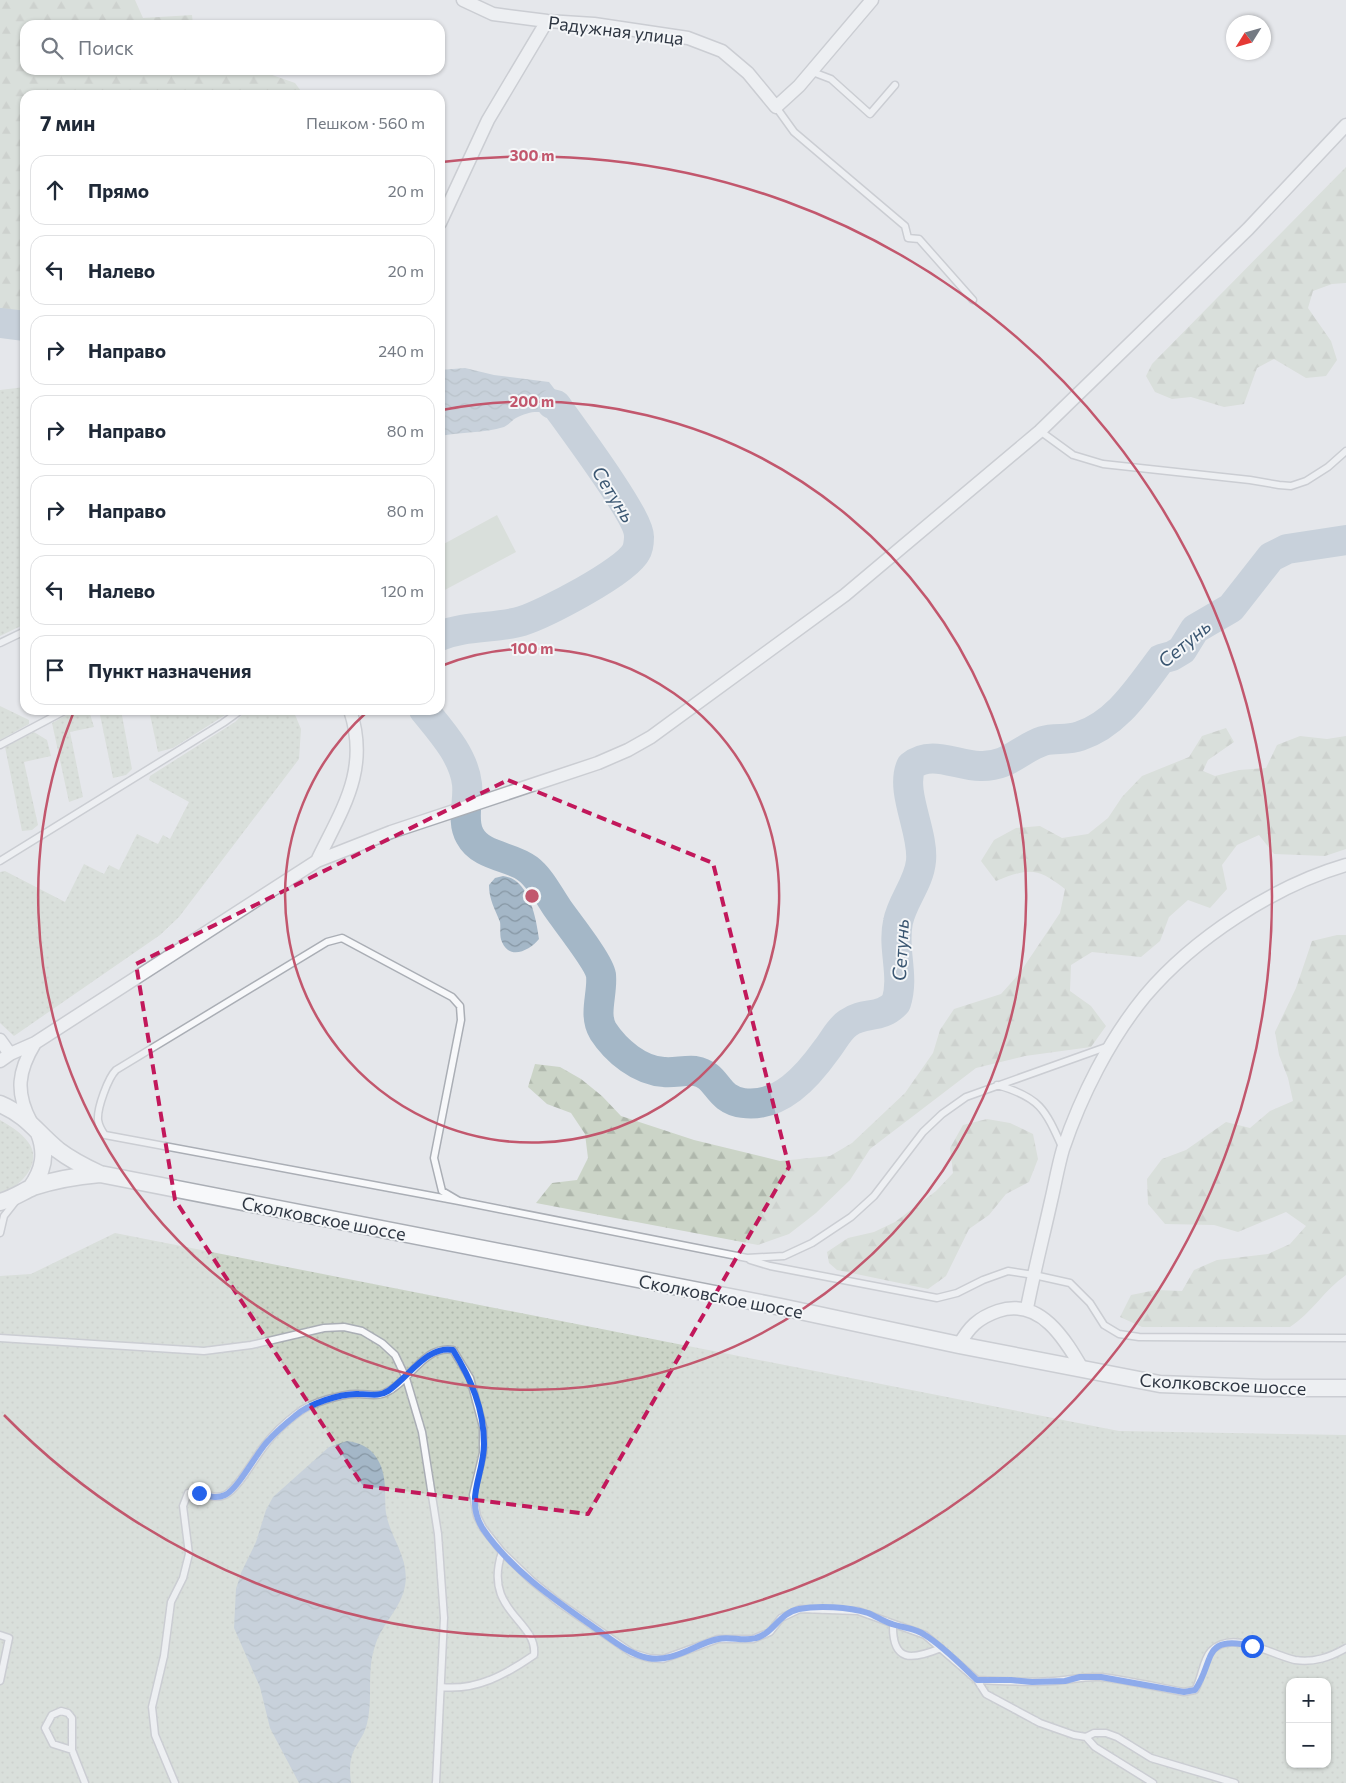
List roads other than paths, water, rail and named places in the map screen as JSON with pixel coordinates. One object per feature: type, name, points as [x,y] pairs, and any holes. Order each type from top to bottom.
[{"type":"street","name":"Радужная улица","points":[[463,0],[493,14],[547,21],[594,24],[688,38],[722,50],[748,73],[776,107]]},
{"type":"street","points":[[776,107],[799,86],[872,0]]},
{"type":"street","points":[[445,212],[488,120],[547,21]]},
{"type":"street","points":[[0,1040],[5,1058],[35,1043],[316,861],[435,818],[598,763],[628,750],[651,737],[846,595],[1040,431],[1248,229],[1346,125]]},
{"type":"street","points":[[316,861],[349,794],[356,772],[356,734],[351,715]]},
{"type":"street","points":[[1027,1308],[1063,1150],[1086,1094],[1111,1045],[1145,996],[1190,952],[1244,913],[1295,883],[1346,865]]},
{"type":"street","points":[[26,1191],[40,1174],[44,1152],[20,1088],[21,1074],[35,1043]]},
{"type":"street","points":[[0,1104],[34,1126],[68,1158],[100,1174]]},
{"type":"street","points":[[0,1202],[26,1191],[78,1176],[100,1174]]},
{"type":"street","name":"Сколковское шоссе","points":[[100,1174],[780,1307],[959,1345],[1160,1384],[1263,1388],[1346,1388]]},
{"type":"street","points":[[959,1345],[966,1331],[981,1317],[1007,1308],[1027,1308],[1051,1324],[1065,1339],[1083,1370]]},
{"type":"lane","points":[[810,72],[831,79],[870,114],[895,85]]},
{"type":"lane","points":[[776,107],[794,132],[904,226],[908,238],[919,239],[973,300]]},
{"type":"lane","points":[[1040,431],[1073,455],[1103,464],[1291,486],[1306,481],[1328,467],[1346,451]]},
{"type":"lane","points":[[0,643],[20,633]]},
{"type":"lane","points":[[0,745],[57,715]]},
{"type":"lane","points":[[0,861],[233,715]]},
{"type":"lane","points":[[459,1201],[442,1191],[434,1158],[461,1020],[460,1006],[452,996],[342,938],[327,942],[116,1070],[107,1083],[98,1118],[100,1128],[105,1135],[459,1201],[747,1258],[770,1266],[937,1298],[957,1293],[983,1280],[1008,1271],[1034,1275],[1070,1283],[1090,1303],[1104,1324],[1119,1334],[1139,1337],[1346,1338]]},
{"type":"lane","points":[[747,1258],[784,1256],[812,1243],[851,1217],[874,1196],[923,1132],[942,1114],[966,1097],[996,1085],[1092,1054],[1111,1045]]},
{"type":"lane","points":[[996,1085],[1020,1092],[1036,1102],[1048,1115],[1063,1150]]},
{"type":"lane","points":[[0,1233],[4,1216],[26,1191]]},
{"type":"lane","points":[[0,1338],[204,1350],[251,1345],[324,1328],[344,1327],[362,1330],[382,1343],[395,1355],[406,1378],[422,1432],[438,1534],[444,1618],[436,1783]]},
{"type":"lane","points":[[175,1783],[155,1735],[152,1707],[164,1656],[171,1602],[182,1578],[188,1554],[188,1529],[183,1506],[188,1493],[193,1492],[214,1498],[224,1496],[234,1489],[267,1443],[299,1412],[312,1405],[358,1394],[379,1395],[387,1392],[406,1378],[422,1361],[446,1349],[453,1350],[470,1378],[483,1427],[484,1453],[473,1495],[477,1516],[483,1528],[502,1552],[558,1602],[632,1653],[648,1658],[663,1659],[718,1639],[753,1639],[770,1632],[781,1618],[800,1609],[858,1611],[918,1631],[941,1648],[977,1680],[986,1694],[1064,1733],[1086,1736],[1094,1733],[1106,1733],[1117,1737],[1151,1758],[1235,1783]]},
{"type":"lane","points":[[441,1687],[459,1689],[492,1680],[534,1656],[535,1647],[532,1637],[507,1609],[501,1597],[498,1565],[502,1552]]},
{"type":"lane","points":[[893,1624],[893,1639],[897,1650],[902,1654],[910,1657],[941,1648]]},
{"type":"lane","points":[[0,1635],[9,1638],[0,1681]]},
{"type":"lane","points":[[977,1680],[1032,1682],[1065,1681],[1080,1677],[1101,1677],[1184,1692],[1195,1690],[1211,1652],[1223,1645],[1236,1642],[1295,1660],[1317,1660],[1332,1656],[1346,1648]]},
{"type":"lane","points":[[72,1750],[53,1744],[45,1728],[52,1715],[61,1711],[68,1713],[72,1718],[72,1750],[85,1783]]},
{"type":"lane","points":[[1086,1736],[1095,1747],[1153,1783]]},
{"type":"water","points":[[465,368],[494,375],[549,382],[587,431],[569,438],[553,418],[541,412],[534,412],[516,418],[506,426],[496,429],[445,435],[445,370]]},
{"type":"water","points":[[503,876],[512,879],[525,891],[536,920],[539,939],[531,947],[520,952],[510,951],[502,942],[500,922],[490,895],[489,885],[495,878]]},
{"type":"water","points":[[347,1441],[367,1448],[373,1453],[380,1464],[385,1484],[388,1522],[405,1566],[405,1586],[400,1601],[379,1636],[373,1653],[370,1672],[368,1719],[366,1728],[351,1760],[351,1783],[299,1783],[270,1728],[260,1687],[234,1628],[236,1589],[241,1573],[256,1542],[266,1510],[273,1497],[329,1447]]},
{"type":"waterway","name":"Сетунь","points":[[0,323],[20,325]]},
{"type":"waterway","name":"Сетунь","points":[[445,634],[460,630],[512,623],[533,617],[601,581],[617,570],[637,551],[639,537],[629,511],[556,405],[552,404]]},
{"type":"waterway","name":"Сетунь","points":[[428,715],[451,744],[465,774],[467,784],[466,824],[470,836],[481,848],[514,861],[533,873],[595,961],[601,975],[598,1011],[600,1024],[615,1046],[629,1059],[655,1071],[695,1071],[703,1073],[727,1097],[734,1101],[743,1103],[769,1101],[781,1095],[801,1080],[811,1070],[845,1025],[854,1019],[884,1012],[896,1003],[899,983],[896,942],[898,922],[917,877],[921,861],[919,838],[908,788],[908,776],[911,766],[927,759],[990,766],[1006,761],[1043,741],[1066,739],[1093,730],[1105,723],[1126,704],[1161,659],[1172,656],[1182,650],[1195,629],[1231,608],[1271,557],[1287,549],[1346,540]]}]
